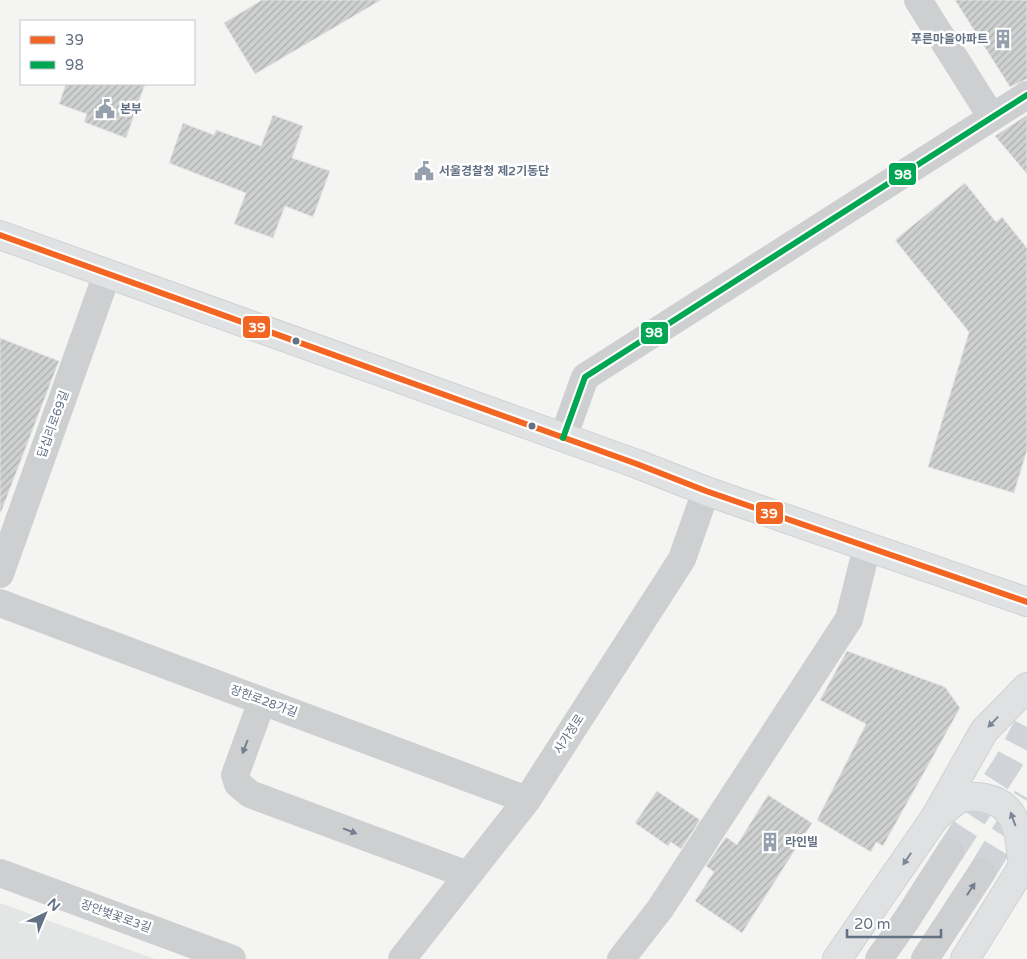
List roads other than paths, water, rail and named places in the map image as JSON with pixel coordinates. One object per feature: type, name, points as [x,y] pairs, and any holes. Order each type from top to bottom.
[{"type":"main road","points":[[0,235],[706,491],[1027,602]]},
{"type":"main road","points":[[837,959],[936,816],[984,732],[1027,686]]},
{"type":"main road","points":[[936,816],[962,798],[979,797],[996,800],[1010,810],[1019,833],[1025,858],[965,959]]},
{"type":"street","points":[[918,0],[992,116]]},
{"type":"street","points":[[563,438],[585,378],[1027,95]]},
{"type":"street","name":"답십리로69길","points":[[0,574],[107,274]]},
{"type":"street","name":"사가정로","points":[[402,959],[527,800],[682,559],[706,491]]},
{"type":"street","points":[[621,959],[660,909],[849,619],[867,547]]},
{"type":"street","name":"장한로28가길","points":[[0,603],[527,800]]},
{"type":"street","points":[[262,701],[234,775],[238,784],[250,794],[468,875]]},
{"type":"street","points":[[878,959],[905,922],[950,852]]},
{"type":"street","points":[[925,959],[982,872]]},
{"type":"street","name":"장안벚꽃로3길","points":[[0,873],[232,959]]},
{"type":"tunnel","points":[[950,852],[1008,763],[1027,727]]},
{"type":"tunnel","points":[[982,872],[1027,798]]},
{"type":"place","name":"푸른마을아파트","points":[[1003,39]]},
{"type":"place","name":"본부","points":[[105,109]]},
{"type":"place","name":"서울경찰청 제2기동단","points":[[424,171]]},
{"type":"place","name":"라인빌","points":[[770,842]]}]
